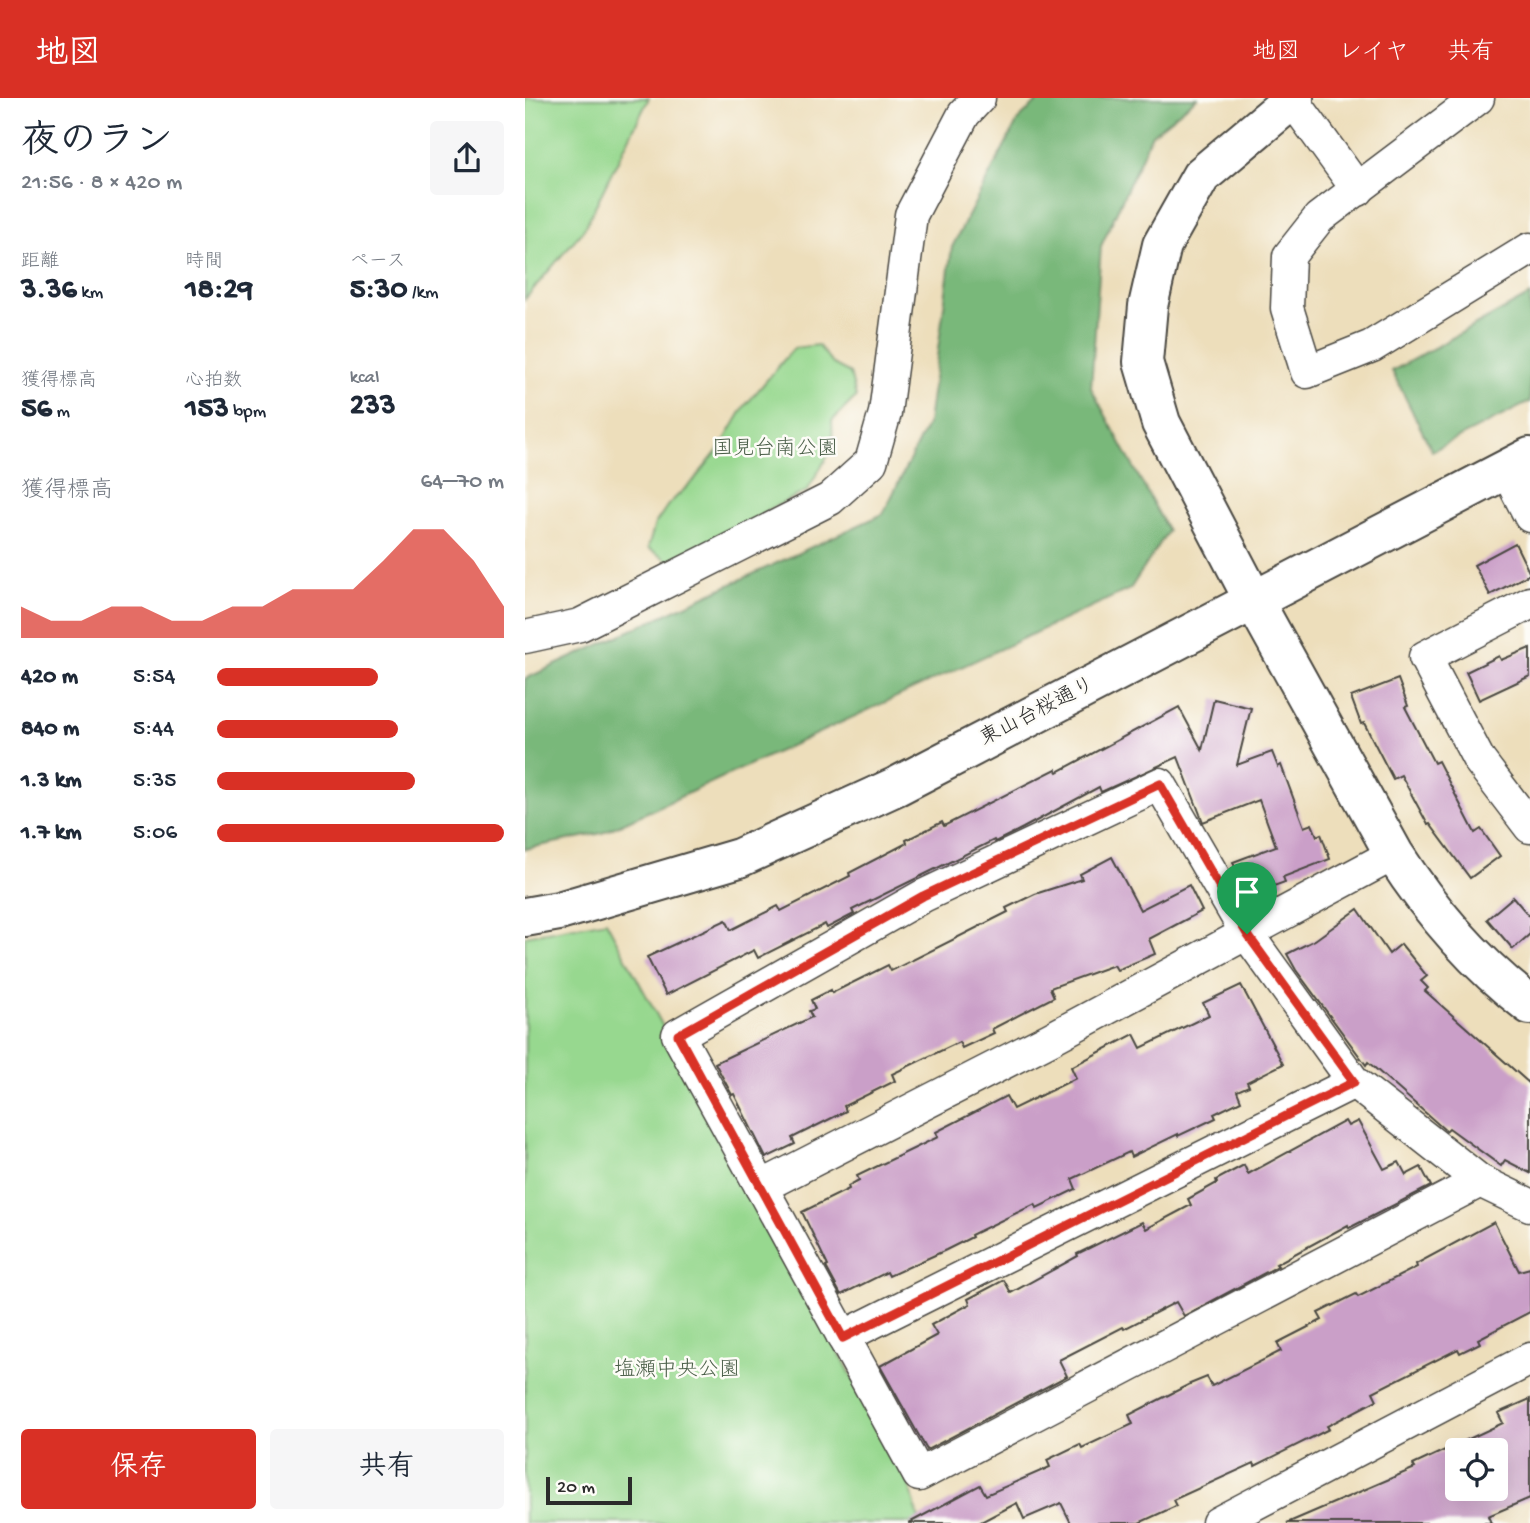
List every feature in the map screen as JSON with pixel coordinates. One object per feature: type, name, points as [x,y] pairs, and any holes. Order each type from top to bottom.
[{"type":"street","points":[[525,637],[580,625],[817,506],[830,499],[871,462],[885,413],[911,215],[964,114],[979,98]]},
{"type":"street","points":[[1358,190],[1293,98],[1201,176],[1162,245],[1148,306],[1143,362],[1161,423],[1254,601],[1394,854],[1414,885],[1459,942],[1500,982],[1530,1005]]},
{"type":"street","points":[[1478,98],[1319,218],[1289,256],[1287,308],[1307,372],[1372,346],[1530,249]]},
{"type":"street","points":[[1518,463],[1530,516]]},
{"type":"street","name":"東山台桜通り","points":[[525,917],[559,911],[739,858],[897,786],[1518,463]]},
{"type":"street","points":[[1530,603],[1425,657],[1479,760],[1530,827]]},
{"type":"street","points":[[1480,1181],[919,1475],[678,1035],[923,896],[1160,784],[1247,934],[1354,1082],[1480,1181],[1530,1205]]},
{"type":"street","points":[[761,1187],[1050,1039],[1394,854]]},
{"type":"street","points":[[843,1338],[1354,1082]]},
{"type":"street","points":[[1218,1523],[1530,1359]]},
{"type":"green space","points":[[525,98],[649,98],[584,229],[525,299]]},
{"type":"green space","points":[[1041,98],[1197,98],[1152,134],[1101,246],[1091,388],[1168,531],[1130,589],[602,833],[525,849],[525,679],[883,514],[928,423],[952,247],[1018,120]]},
{"type":"green space","points":[[1530,295],[1530,402],[1432,451],[1392,371]]},
{"type":"green space","name":"国見台南公園","points":[[818,345],[833,364],[850,373],[856,397],[832,421],[833,447],[807,491],[721,539],[669,561],[648,548],[655,524],[668,505],[694,480],[720,448],[744,407],[794,348]]},
{"type":"green space","name":"塩瀬中央公園","points":[[606,921],[908,1480],[920,1523],[525,1523],[525,936]]},
{"type":"building","points":[[1515,543],[1530,574],[1490,595],[1474,565]]},
{"type":"building","points":[[1530,648],[1530,676],[1479,700],[1466,672],[1499,656],[1501,660]]},
{"type":"building","points":[[1398,679],[1408,706],[1405,707],[1434,763],[1438,761],[1475,833],[1481,829],[1500,856],[1470,878],[1430,824],[1428,825],[1401,775],[1393,779],[1364,723],[1361,724],[1351,697]]},
{"type":"building","points":[[1214,699],[1251,708],[1237,765],[1272,752],[1278,767],[1281,765],[1304,827],[1312,824],[1317,836],[1321,834],[1330,859],[1283,877],[1285,882],[1246,896],[1233,862],[1276,846],[1259,800],[1203,822],[1178,757],[1101,792],[1099,787],[995,842],[994,840],[852,910],[854,914],[827,928],[825,924],[758,958],[754,950],[666,995],[647,957],[726,920],[731,930],[778,906],[781,911],[850,876],[849,873],[907,843],[906,840],[942,822],[944,826],[1056,769],[1058,772],[1179,707],[1202,750]]},
{"type":"building","points":[[1112,857],[1140,910],[1189,885],[1202,911],[1149,939],[1155,954],[1117,970],[1114,965],[1050,988],[1054,997],[992,1029],[994,1033],[962,1048],[959,1042],[892,1074],[895,1081],[844,1106],[846,1111],[792,1138],[795,1144],[766,1158],[715,1063],[812,1017],[809,1011],[815,1009],[811,1000],[831,990],[832,993],[888,965],[891,971],[1008,912],[1006,908],[1035,894],[1082,879],[1080,874]]},
{"type":"building","points":[[1513,897],[1530,917],[1530,934],[1513,949],[1487,919]]},
{"type":"building","points":[[1358,909],[1389,954],[1401,944],[1427,976],[1421,981],[1428,988],[1425,991],[1530,1084],[1530,1173],[1505,1160],[1501,1166],[1449,1128],[1446,1131],[1368,1062],[1366,1065],[1296,970],[1287,954],[1315,940]]},
{"type":"building","points":[[1241,985],[1283,1064],[1247,1082],[1249,1086],[1237,1091],[1241,1101],[1214,1114],[1216,1118],[1178,1136],[1131,1157],[1129,1152],[1072,1179],[1076,1189],[1037,1208],[1035,1204],[946,1250],[889,1276],[887,1272],[841,1295],[802,1212],[849,1189],[848,1186],[859,1180],[857,1176],[938,1137],[936,1132],[1006,1096],[1013,1109],[1076,1078],[1071,1067],[1134,1034],[1141,1048],[1209,1015],[1203,1003]]},
{"type":"building","points":[[1345,1121],[1348,1126],[1358,1121],[1384,1169],[1399,1162],[1406,1175],[1421,1167],[1431,1186],[1349,1228],[1348,1225],[1184,1316],[1176,1302],[1059,1360],[1067,1376],[927,1450],[880,1366],[937,1335],[931,1325],[970,1304],[968,1299],[1004,1280],[1011,1293],[1078,1256],[1077,1254],[1142,1222],[1146,1229],[1191,1205],[1188,1199],[1217,1183],[1216,1180],[1244,1165],[1248,1174]]},
{"type":"building","points":[[1494,1222],[1519,1271],[1530,1268],[1530,1312],[1478,1339],[1480,1343],[1460,1353],[1458,1349],[1373,1392],[1377,1400],[1327,1426],[1329,1429],[1255,1466],[1254,1463],[1173,1500],[1176,1506],[1139,1523],[1071,1523],[1061,1503],[1024,1519],[1017,1503],[979,1523],[909,1523],[980,1485],[986,1495],[1050,1467],[1047,1460],[1080,1444],[1082,1448],[1133,1424],[1129,1415],[1190,1384],[1207,1377],[1212,1386],[1281,1351],[1277,1343],[1322,1320],[1318,1313],[1356,1294],[1358,1297],[1417,1267],[1416,1264]]},
{"type":"building","points":[[1530,1399],[1530,1498],[1488,1516],[1491,1523],[1287,1523],[1415,1468],[1413,1465],[1445,1450],[1445,1501],[1508,1501],[1508,1438],[1471,1438],[1503,1423],[1498,1413]]},
{"type":"route","points":[[1160,784],[1247,934],[1354,1082],[843,1338],[678,1035],[923,896],[1160,784]]}]
